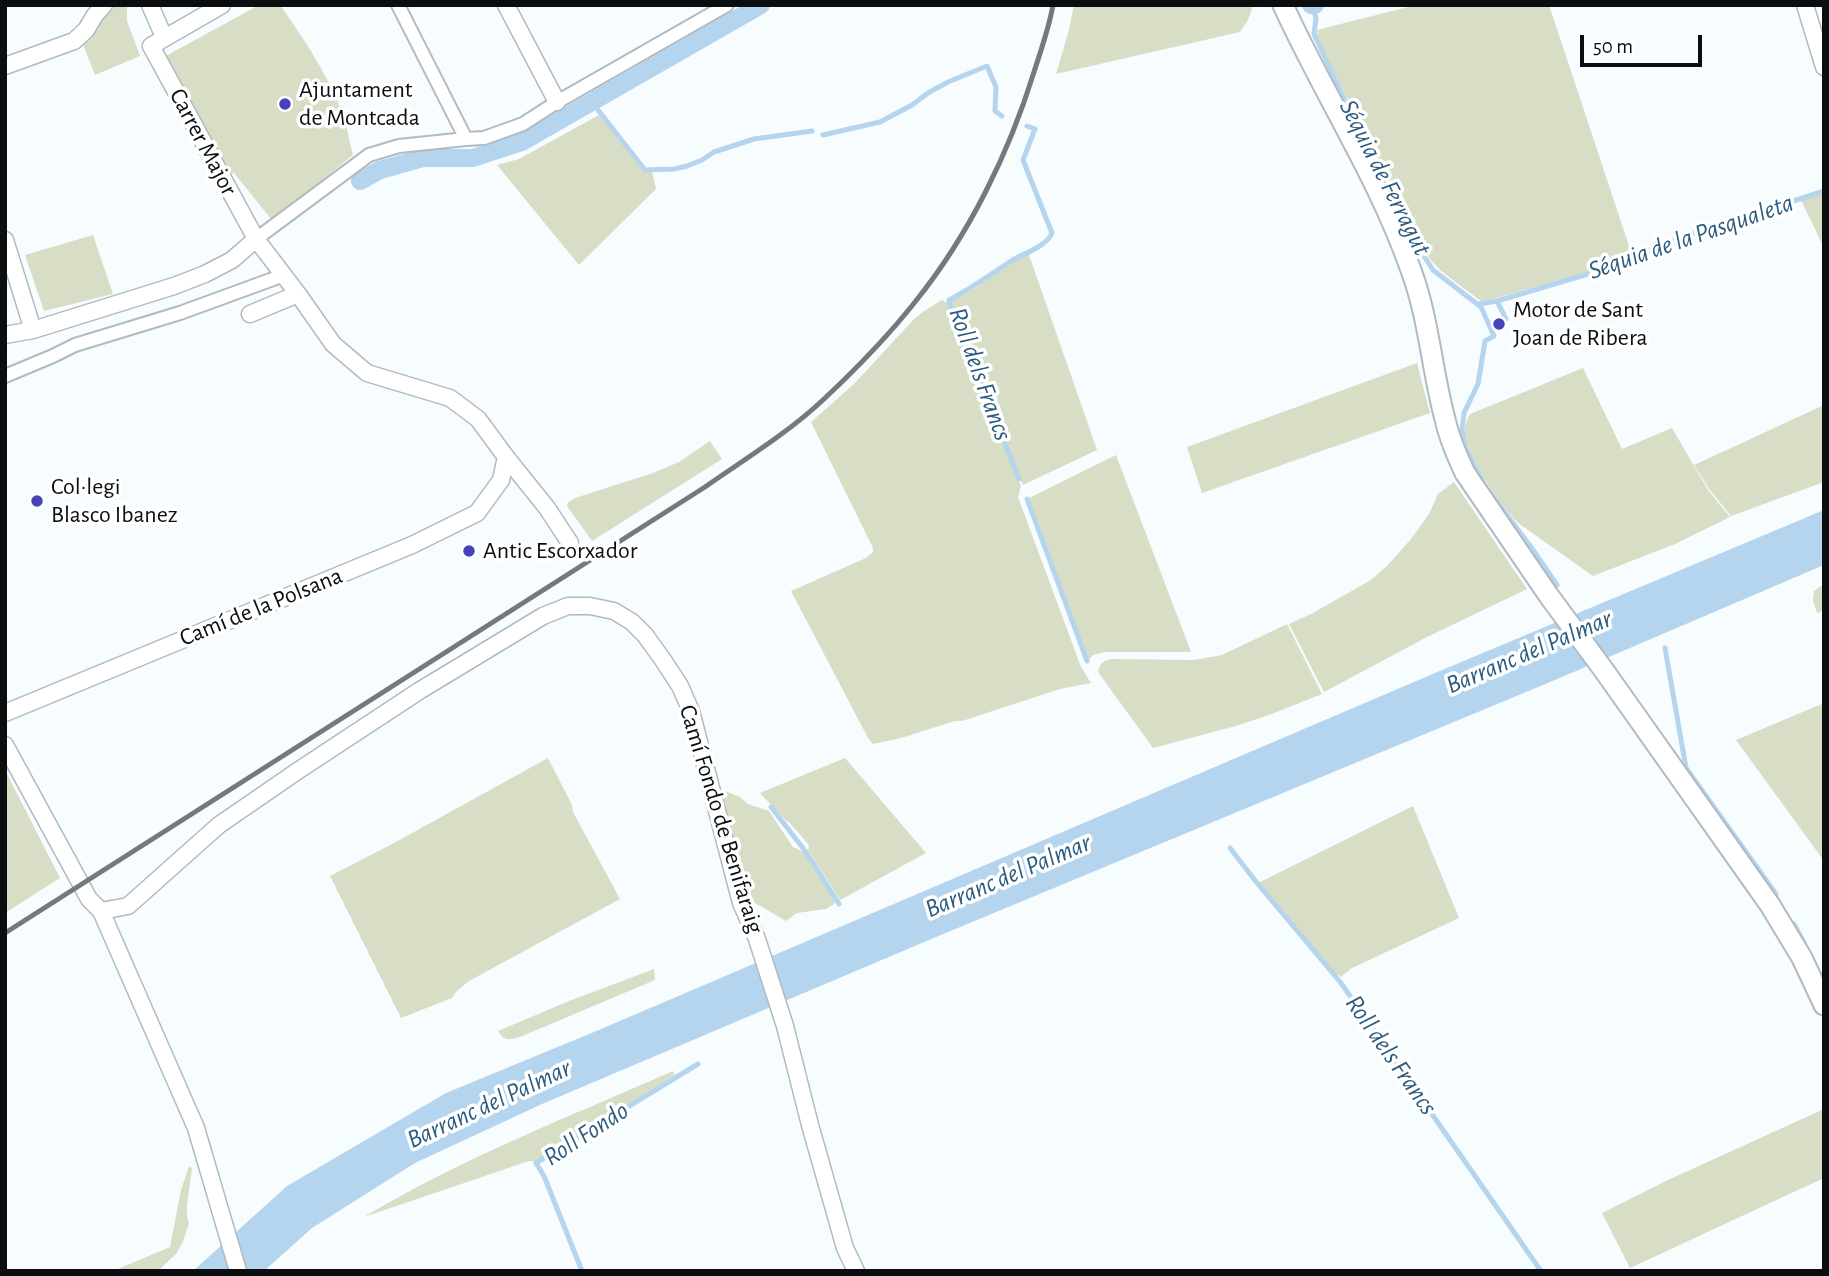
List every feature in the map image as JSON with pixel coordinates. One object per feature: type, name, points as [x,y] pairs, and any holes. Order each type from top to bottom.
[{"type":"street","points":[[5,66],[74,41],[86,30],[104,5]]},
{"type":"street","name":"Carrer Major","points":[[150,5],[158,41],[256,239],[281,271]]},
{"type":"street","points":[[158,41],[222,5]]},
{"type":"street","points":[[398,5],[466,139]]},
{"type":"street","points":[[506,5],[557,102]]},
{"type":"street","points":[[5,335],[33,330],[205,274],[233,260],[256,239],[369,155],[399,146],[484,138],[523,124],[727,5]]},
{"type":"street","points":[[1805,5],[1824,67]]},
{"type":"street","points":[[1284,7],[1382,201],[1412,272],[1444,416],[1455,452],[1465,473],[1549,596],[1770,905],[1802,958],[1824,1005]]},
{"type":"street","points":[[5,240],[33,330]]},
{"type":"street","points":[[5,376],[75,345],[180,313],[281,271],[333,344],[367,373],[450,398],[478,419],[570,542]]},
{"type":"street","points":[[250,314],[298,293]]},
{"type":"street","name":"Camí de la Polsana","points":[[5,713],[423,539],[477,513],[501,480],[506,457]]},
{"type":"street","name":"Camí Fondo de Benifaraig","points":[[101,911],[128,906],[219,825],[419,691],[543,616],[568,606],[590,606],[614,611],[632,622],[645,635],[680,686],[691,711],[741,903],[757,939],[785,1026],[845,1248],[856,1271]]},
{"type":"street","points":[[5,745],[89,900],[101,911],[196,1128],[238,1271]]},
{"type":"green space","points":[[113,5],[127,5],[127,21],[140,56],[95,75],[82,42]]},
{"type":"green space","points":[[259,5],[280,5],[305,42],[328,80],[340,107],[353,155],[272,220],[234,173],[227,175],[164,57]]},
{"type":"green space","points":[[1074,5],[1250,5],[1252,9],[1240,32],[1056,74]]},
{"type":"green space","points":[[1416,5],[1549,5],[1632,255],[1613,265],[1482,302],[1441,271],[1430,259],[1411,229],[1316,35],[1317,30]]},
{"type":"green space","points":[[599,115],[644,172],[652,171],[656,189],[579,265],[497,165],[519,159]]},
{"type":"green space","points":[[1824,193],[1824,248],[1801,200]]},
{"type":"green space","points":[[93,235],[113,294],[44,311],[25,255]]},
{"type":"green space","points":[[1028,252],[1097,450],[1023,485],[950,304]]},
{"type":"green space","points":[[942,300],[948,304],[1021,486],[1018,497],[1081,667],[1091,683],[1060,689],[962,721],[873,744],[791,591],[866,558],[873,552],[811,422],[855,383],[914,319]]},
{"type":"green space","points":[[1417,363],[1430,413],[1202,493],[1187,447]]},
{"type":"green space","points":[[1583,368],[1622,449],[1672,428],[1708,490],[1730,517],[1675,544],[1593,576],[1518,523],[1483,477],[1468,450],[1465,425],[1470,414]]},
{"type":"green space","points":[[1824,405],[1824,482],[1731,516],[1694,465]]},
{"type":"green space","points":[[710,441],[722,459],[592,541],[567,506],[568,502],[575,498],[679,462]]},
{"type":"green space","points":[[1116,455],[1191,652],[1106,652],[1093,655],[1088,661],[1029,498]]},
{"type":"green space","points":[[1454,482],[1527,589],[1425,638],[1324,692],[1289,624],[1371,580],[1411,539],[1429,514],[1438,494]]},
{"type":"green space","points":[[1824,584],[1824,610],[1817,613],[1813,600],[1814,591]]},
{"type":"green space","points":[[1287,624],[1322,694],[1236,726],[1153,748],[1098,672],[1102,663],[1112,659],[1194,660],[1222,655]]},
{"type":"green space","points":[[1824,703],[1824,861],[1736,740]]},
{"type":"green space","points":[[548,758],[573,812],[620,899],[469,981],[452,998],[401,1018],[330,876]]},
{"type":"green space","points":[[845,758],[926,853],[840,900],[808,850],[809,845],[760,793]]},
{"type":"green space","points":[[5,770],[60,878],[5,913]]},
{"type":"green space","points":[[720,789],[740,797],[748,804],[769,811],[793,847],[804,852],[835,901],[834,904],[826,909],[797,913],[786,921],[748,899]]},
{"type":"green space","points":[[1413,806],[1459,918],[1352,968],[1341,977],[1337,976],[1258,883]]},
{"type":"green space","points":[[654,969],[655,980],[520,1037],[507,1039],[498,1031],[569,1001]]},
{"type":"green space","points":[[673,1071],[675,1075],[536,1161],[529,1161],[364,1217],[477,1157]]},
{"type":"green space","points":[[1824,1109],[1824,1178],[1630,1268],[1602,1213]]},
{"type":"green space","points":[[189,1166],[192,1168],[187,1206],[189,1223],[176,1254],[158,1271],[113,1271],[170,1247],[181,1190]]},
{"type":"water","name":"Barranc del Palmar","points":[[1824,510],[1824,565],[542,1104],[415,1163],[312,1228],[264,1271],[193,1271],[287,1186],[446,1093]]},
{"type":"waterway","points":[[360,181],[380,170],[423,158],[473,158],[522,142],[761,5]]},
{"type":"waterway","name":"Séquia de Ferragut","points":[[1312,5],[1316,18],[1314,34],[1365,144]]},
{"type":"waterway","points":[[823,135],[880,122],[948,82],[987,66],[996,87],[995,111],[1002,116]]},
{"type":"waterway","points":[[591,101],[645,170],[687,166],[714,152],[754,139],[812,131]]},
{"type":"waterway","name":"Roll dels Francs","points":[[1019,479],[949,300],[1040,246],[1052,233],[1023,160],[1035,129],[1027,126]]},
{"type":"waterway","name":"Séquia de la Pasqualeta","points":[[1504,319],[1497,301],[1615,266],[1665,243],[1824,191]]},
{"type":"waterway","name":"Séquia de Ferragut","points":[[1394,203],[1433,270],[1481,307],[1494,336],[1485,341],[1478,384],[1464,413],[1462,430],[1465,448],[1485,486],[1557,585]]},
{"type":"waterway","points":[[1479,304],[1497,301]]},
{"type":"waterway","name":"Roll dels Francs","points":[[1027,499],[1087,661]]},
{"type":"waterway","name":"Séquia de Ferragut","points":[[1665,648],[1686,768],[1776,894]]},
{"type":"waterway","name":"Roll Fondo","points":[[771,807],[806,852],[839,904]]},
{"type":"waterway","name":"Roll dels Francs","points":[[1230,848],[1341,983],[1541,1271]]},
{"type":"waterway","name":"Séquia de Ferragut","points":[[1794,924],[1804,943]]},
{"type":"waterway","name":"Roll Fondo","points":[[582,1271],[544,1176],[536,1163],[698,1064]]},
{"type":"railway","points":[[5,933],[705,487],[796,423],[836,388],[905,315],[935,276],[970,221],[1000,163],[1024,102],[1053,5]]},
{"type":"place","name":"Ajuntament de Montcada","points":[[285,104]]},
{"type":"place","name":"Motor de Sant Joan de Ribera","points":[[1499,324]]},
{"type":"place","name":"Col·legi Blasco Ibanez","points":[[37,501]]},
{"type":"place","name":"Antic Escorxador","points":[[469,551]]}]
